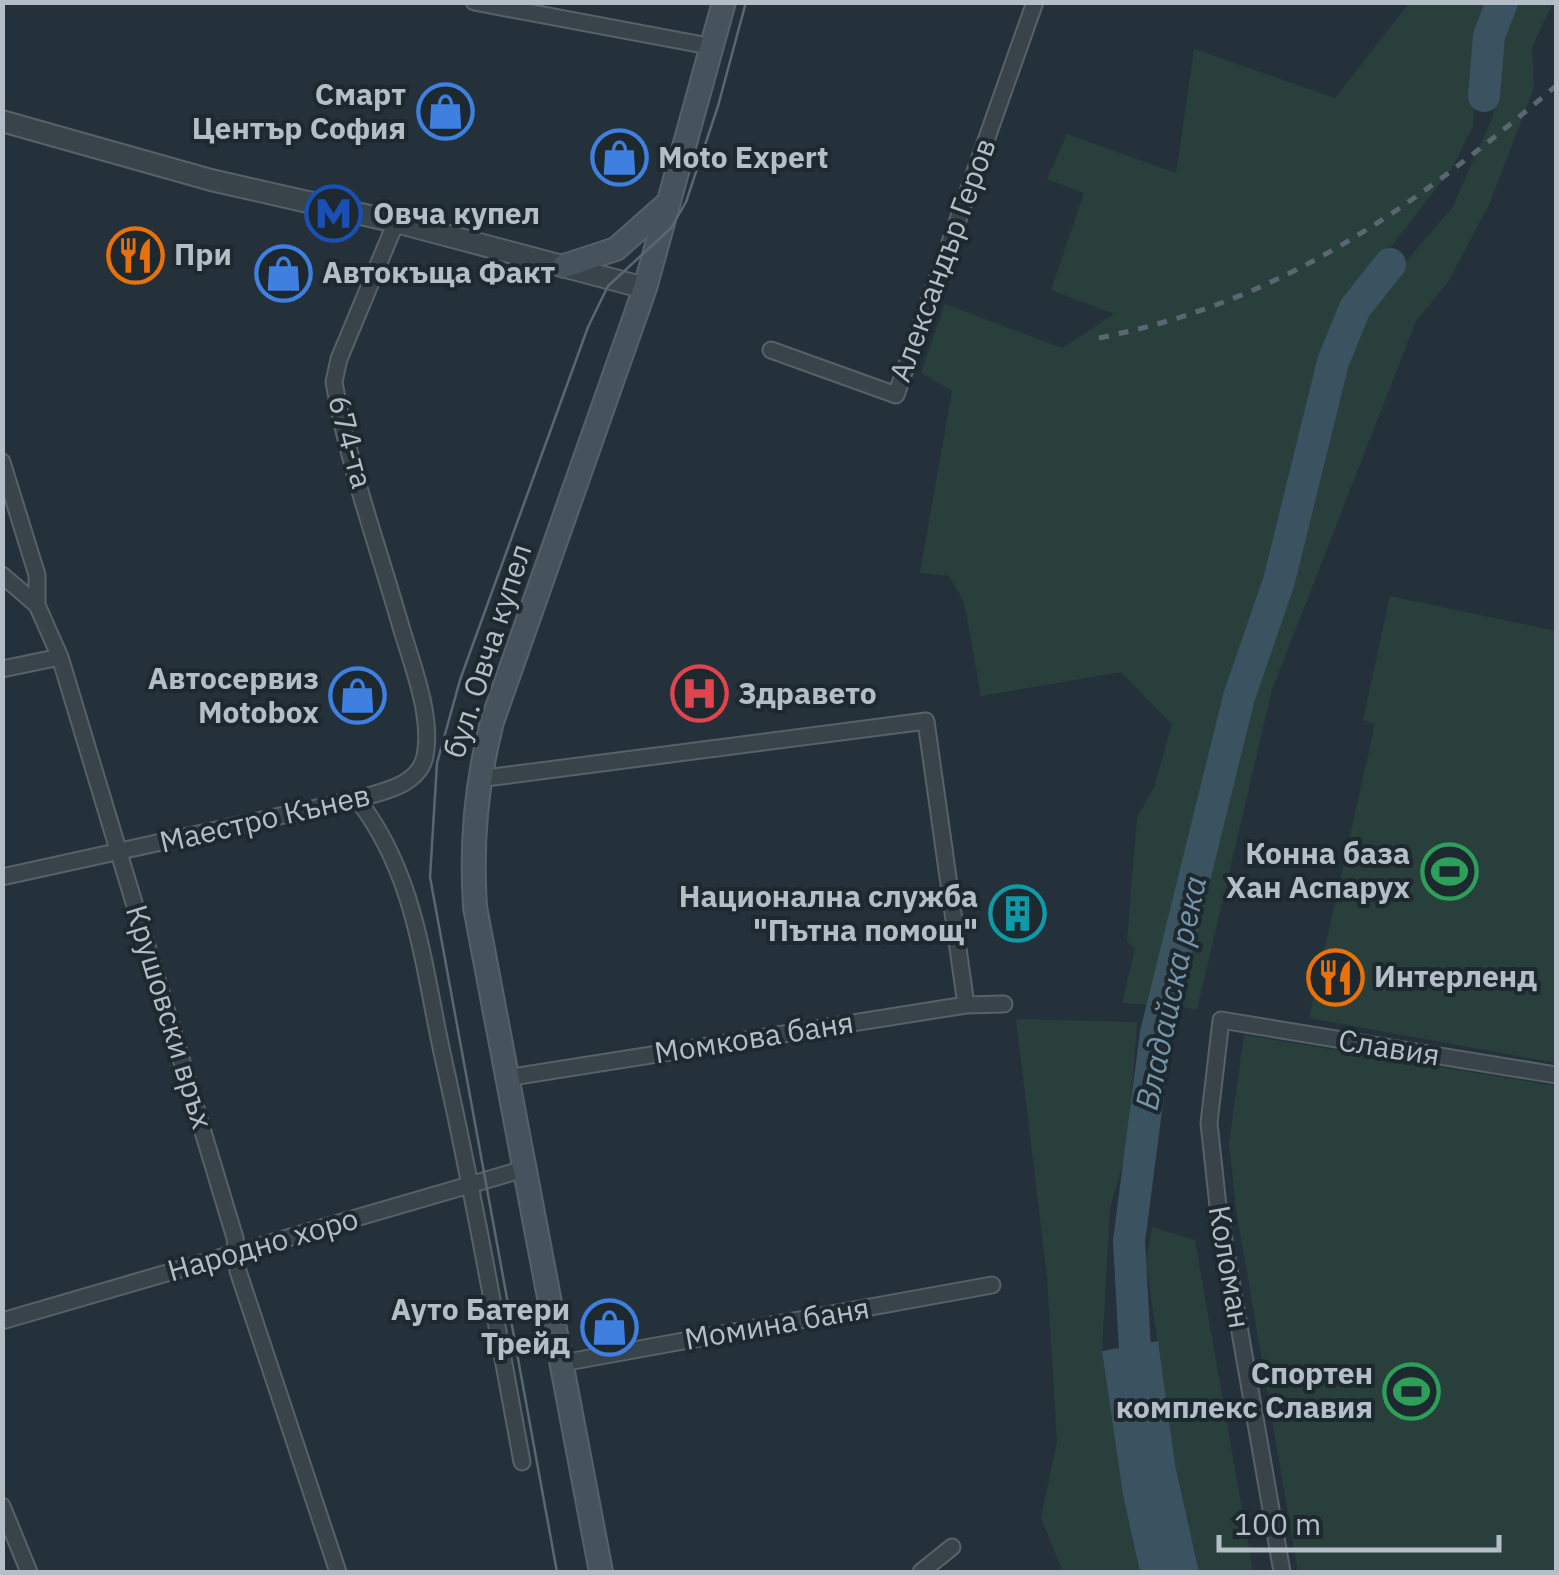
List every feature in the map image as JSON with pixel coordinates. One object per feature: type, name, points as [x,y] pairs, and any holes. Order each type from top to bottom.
[{"type":"main road","name":"бул. Овча купел","points":[[601,1572],[475,907],[471,841],[478,779],[492,722],[645,288],[724,2]]},
{"type":"main road","points":[[564,266],[616,249],[669,202]]},
{"type":"street","points":[[474,2],[714,48]]},
{"type":"street","name":"Александър Геров","points":[[771,350],[896,395],[1035,2]]},
{"type":"street","points":[[2,121],[211,180],[396,222],[645,288]]},
{"type":"street","name":"674-та","points":[[396,222],[339,359],[334,382],[412,667]]},
{"type":"street","name":"Крушовски връх","points":[[2,462],[37,575],[38,604],[60,657],[236,1238],[238,1271],[338,1572]]},
{"type":"street","points":[[2,574],[38,604]]},
{"type":"street","points":[[2,669],[60,657]]},
{"type":"street","name":"Маестро Кънев","points":[[2,877],[120,854],[399,786],[414,776],[425,758],[425,730],[412,667]]},
{"type":"street","points":[[478,779],[926,721],[966,1005]]},
{"type":"street","points":[[357,799],[380,828],[404,876],[471,1184],[522,1462]]},
{"type":"street","name":"Момкова баня","points":[[506,1078],[966,1005],[1004,1004]]},
{"type":"street","name":"Славия","points":[[1221,1020],[1556,1075]]},
{"type":"street","name":"Коломан","points":[[1221,1020],[1209,1124],[1218,1206],[1282,1572]]},
{"type":"street","name":"Народно хоро","points":[[2,1322],[524,1169]]},
{"type":"street","name":"Момина баня","points":[[562,1363],[992,1284]]},
{"type":"street","points":[[2,1506],[29,1572]]},
{"type":"street","points":[[921,1572],[952,1547]]},
{"type":"green space","points":[[1409,3],[1491,3],[1477,44],[1473,127],[1452,168],[1342,310],[1321,368],[1283,534],[1229,697],[1148,1005],[1122,1003],[1135,949],[1127,941],[1137,817],[1154,788],[1172,724],[1121,672],[981,696],[964,602],[949,576],[920,573],[952,391],[921,373],[945,304],[1062,348],[1114,314],[1051,290],[1084,193],[1047,179],[1067,134],[1176,173],[1194,49],[1335,98]]},
{"type":"green space","points":[[1513,3],[1553,3],[1532,47],[1534,88],[1489,205],[1448,282],[1416,321],[1272,690],[1197,1010],[1175,1006],[1257,682],[1313,496],[1344,357],[1363,311],[1452,208],[1493,116],[1502,31]]},
{"type":"green space","name":"Конна база Хан Аспарух","points":[[1390,596],[1556,631],[1556,1063],[1309,1018],[1375,724],[1363,720]]},
{"type":"green space","points":[[1016,1019],[1137,1022],[1128,1146],[1110,1208],[1102,1351],[1123,1495],[1140,1572],[1063,1572],[1041,1518],[1057,1441],[1047,1277]]},
{"type":"green space","name":"Спортен комплекс Славия","points":[[1244,1035],[1556,1086],[1556,1572],[1298,1572],[1236,1209],[1229,1143]]},
{"type":"green space","points":[[1152,1227],[1195,1240],[1253,1572],[1199,1572],[1175,1464],[1146,1262]]},
{"type":"water","points":[[1158,1341],[1175,1464],[1199,1572],[1140,1572],[1123,1495],[1102,1351]]},
{"type":"waterway","name":"Владайска река","points":[[1484,96],[1489,36],[1502,2]]},
{"type":"waterway","name":"Владайска река","points":[[1137,1386],[1129,1241],[1156,1033],[1239,697],[1279,581],[1333,362],[1355,308],[1390,264]]},
{"type":"tram line","points":[[557,1572],[430,877],[437,763],[460,680],[588,327],[608,286],[671,228],[686,202],[718,106],[746,2]]},
{"type":"railway","points":[[1099,338],[1230,300],[1345,243],[1451,171],[1556,86]]},
{"type":"place","name":"Смарт Център София","points":[[445,112]]},
{"type":"place","name":"Moto Expert","points":[[619,158]]},
{"type":"place","name":"Овча купел","points":[[334,214]]},
{"type":"place","name":"При","points":[[135,255]]},
{"type":"place","name":"Автокъща Факт","points":[[283,273]]},
{"type":"place","name":"Здравето","points":[[699,694]]},
{"type":"place","name":"Автосервиз Motobox","points":[[358,696]]},
{"type":"place","name":"Конна база Хан Аспарух","points":[[1449,871]]},
{"type":"place","name":"Национална служба \"Пътна помощ\"","points":[[1017,914]]},
{"type":"place","name":"Интерленд","points":[[1335,977]]},
{"type":"place","name":"Ауто Батери Трейд","points":[[609,1327]]},
{"type":"place","name":"Спортен комплекс Славия","points":[[1412,1391]]}]
